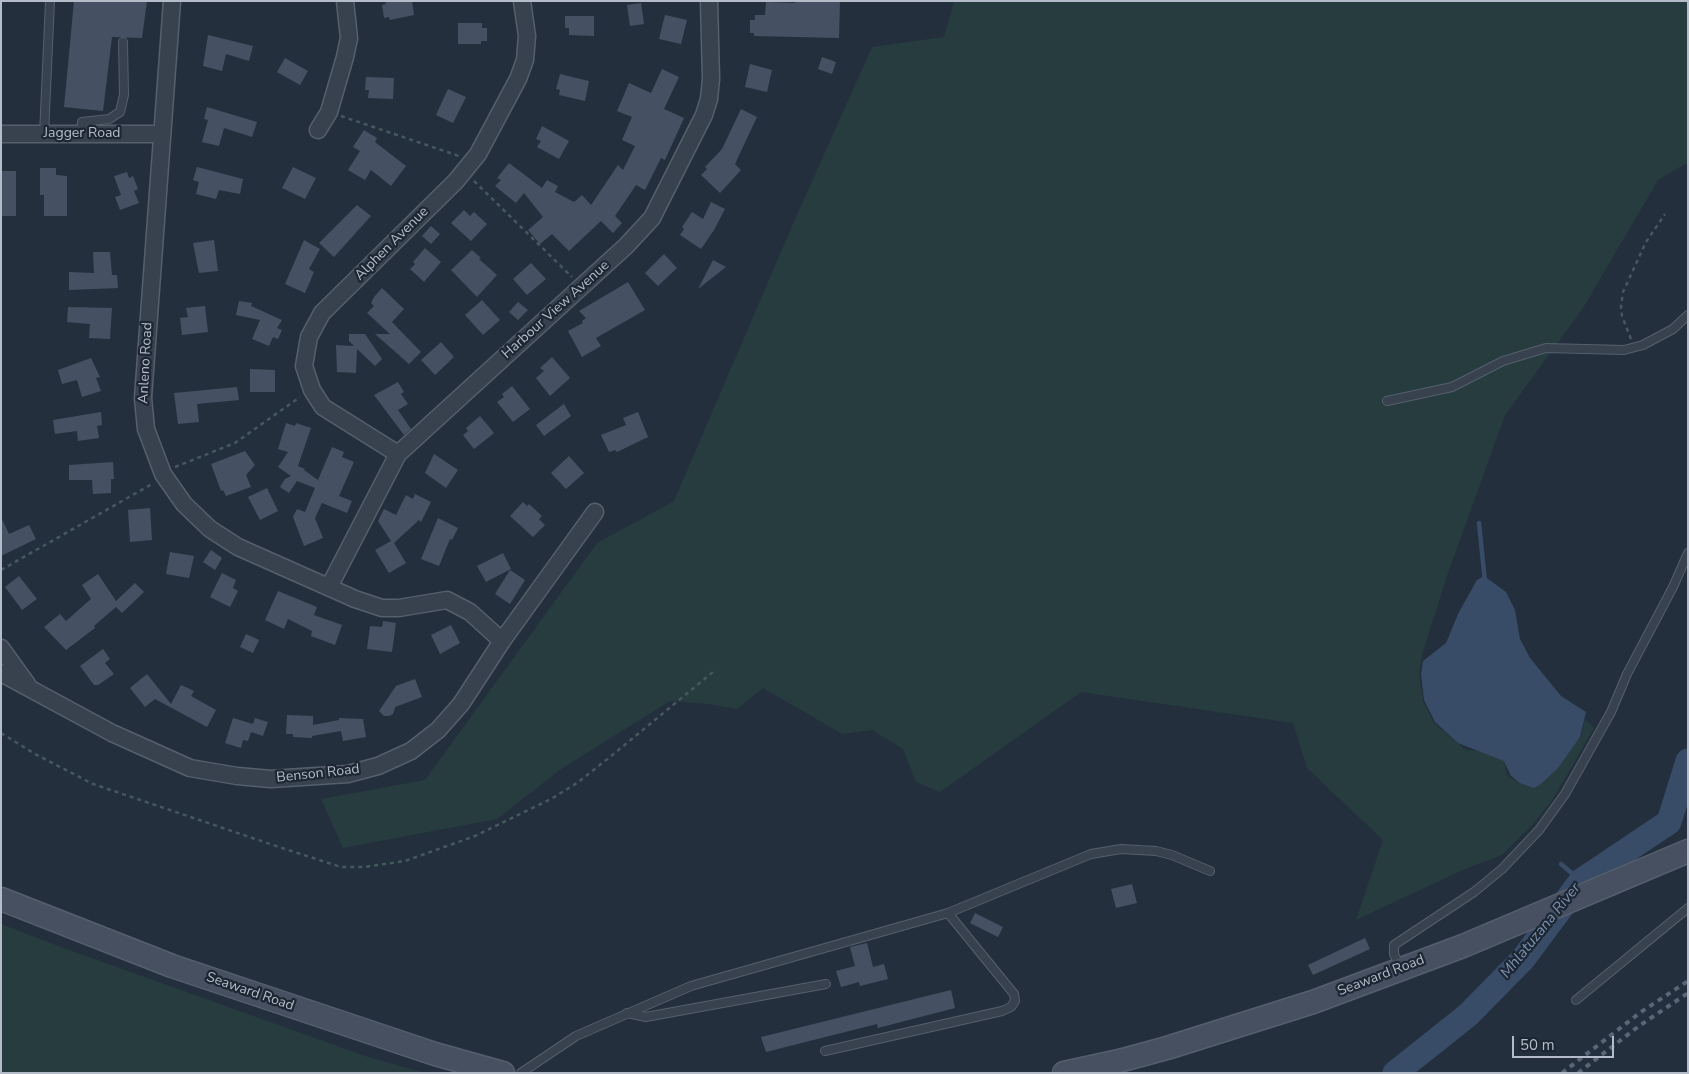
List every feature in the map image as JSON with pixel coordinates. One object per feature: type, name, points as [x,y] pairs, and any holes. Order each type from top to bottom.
[{"type":"street","name":"Anleno Road","points":[[172,1],[143,398],[146,429],[163,474],[184,504],[210,529],[238,547],[382,608],[399,608],[447,600],[470,612],[502,641]]},
{"type":"street","points":[[318,130],[329,112],[349,38],[345,1]]},
{"type":"street","name":"Alphen Avenue","points":[[398,454],[324,407],[312,390],[304,366],[309,337],[322,314],[468,166],[518,79],[525,60],[527,36],[522,1]]},
{"type":"street","name":"Harbour View Avenue","points":[[329,587],[398,454],[637,235],[652,218],[704,115],[709,99],[711,79],[709,1]]},
{"type":"street","name":"Jagger Road","points":[[1,134],[162,134]]},
{"type":"street","name":"Benson Road","points":[[1,673],[112,733],[190,768],[237,776],[271,779],[348,774],[378,766],[411,751],[438,730],[461,704],[502,641],[595,512]]},
{"type":"street","points":[[1,648],[28,686]]},
{"type":"street","name":"Seaward Road","points":[[1064,1073],[1120,1061],[1167,1048],[1313,1002],[1463,946],[1688,851]]},
{"type":"street","name":"Seaward Road","points":[[1,899],[181,969],[435,1054],[503,1073]]},
{"type":"lane","points":[[44,134],[50,1]]},
{"type":"lane","points":[[81,134],[82,122],[116,116],[123,106],[123,42]]},
{"type":"lane","points":[[1387,401],[1452,386],[1503,361],[1546,348],[1600,351],[1624,350],[1635,347],[1673,329],[1688,315]]},
{"type":"lane","points":[[1400,969],[1394,954],[1394,945],[1474,892],[1502,869],[1539,830],[1565,794],[1611,712],[1627,674],[1673,587],[1688,553]]},
{"type":"lane","points":[[521,1073],[576,1036],[691,986],[948,913],[1091,854],[1121,849],[1156,851],[1172,855],[1210,871]]},
{"type":"lane","points":[[1576,1000],[1688,908]]},
{"type":"lane","points":[[825,1051],[1012,1007],[1015,1001],[1014,994],[948,913]]},
{"type":"lane","points":[[627,1013],[646,1017],[826,984]]},
{"type":"path","points":[[329,112],[468,166],[581,286]]},
{"type":"path","points":[[1635,347],[1622,316],[1623,292],[1646,242],[1665,214]]},
{"type":"path","points":[[1,570],[154,483],[163,474],[174,468],[235,443],[312,390]]},
{"type":"path","points":[[1,733],[34,754],[93,784],[341,867],[364,867],[404,861],[475,836],[551,799],[610,757],[713,672]]},
{"type":"green space","points":[[954,1],[1688,1],[1688,162],[1658,180],[1583,308],[1505,415],[1447,576],[1422,655],[1419,673],[1423,701],[1434,723],[1466,750],[1491,751],[1504,759],[1507,776],[1520,783],[1535,781],[1581,737],[1585,719],[1594,728],[1553,799],[1533,824],[1502,855],[1465,869],[1356,920],[1383,840],[1307,768],[1293,723],[1081,692],[940,792],[916,782],[903,749],[872,730],[842,734],[763,688],[737,709],[709,704],[670,701],[561,769],[497,819],[343,848],[321,799],[425,780],[597,543],[674,501],[792,226],[872,47],[944,37]]},
{"type":"green space","points":[[1,924],[365,1056],[425,1073],[1,1073]]},
{"type":"water","points":[[1484,576],[1506,592],[1515,610],[1520,639],[1530,658],[1561,696],[1586,712],[1580,737],[1558,768],[1534,788],[1520,783],[1511,776],[1504,761],[1458,743],[1435,722],[1424,700],[1421,674],[1423,661],[1446,643],[1459,612],[1477,580]]},
{"type":"building","points":[[74,1],[147,1],[142,38],[112,37],[103,111],[64,107]]},
{"type":"building","points":[[385,1],[412,1],[414,15],[390,20],[389,17],[384,18],[382,5],[386,4]]},
{"type":"building","points":[[795,1],[840,1],[839,38],[754,36],[754,33],[750,33],[750,20],[755,20],[755,15],[765,15],[766,2],[795,3]]},
{"type":"building","points":[[641,3],[644,24],[630,26],[627,5]]},
{"type":"building","points":[[665,15],[687,20],[681,44],[659,39]]},
{"type":"building","points":[[565,16],[594,16],[594,36],[569,35],[569,28],[565,28]]},
{"type":"building","points":[[458,23],[482,23],[482,28],[487,28],[487,41],[481,41],[481,44],[458,44]]},
{"type":"building","points":[[208,35],[253,46],[249,61],[226,54],[222,71],[203,66]]},
{"type":"building","points":[[822,57],[836,62],[832,74],[818,69]]},
{"type":"building","points":[[285,58],[308,71],[300,85],[277,72]]},
{"type":"building","points":[[750,64],[772,70],[767,92],[745,87]]},
{"type":"building","points":[[662,69],[679,77],[664,109],[684,118],[665,160],[661,158],[645,190],[636,185],[615,216],[622,223],[613,233],[601,221],[569,251],[552,234],[540,244],[528,230],[543,217],[524,193],[516,203],[495,186],[501,180],[497,178],[509,163],[542,188],[547,180],[558,186],[555,192],[574,202],[582,195],[591,205],[618,165],[623,170],[635,146],[622,140],[632,117],[617,111],[629,83],[651,93]]},
{"type":"building","points":[[560,74],[589,81],[585,101],[559,95],[560,90],[556,89]]},
{"type":"building","points":[[366,77],[394,78],[393,99],[368,98],[369,90],[365,90]]},
{"type":"building","points":[[448,89],[466,97],[453,123],[436,115]]},
{"type":"building","points":[[207,107],[257,122],[252,137],[224,128],[219,146],[202,142],[208,120],[204,119]]},
{"type":"building","points":[[741,109],[757,117],[735,164],[741,170],[720,193],[701,175],[707,169],[705,167],[722,149]]},
{"type":"building","points":[[542,126],[569,141],[559,159],[537,147],[541,141],[536,139]]},
{"type":"building","points":[[364,130],[377,138],[375,142],[406,166],[391,186],[371,170],[365,180],[348,170],[360,151],[353,147]]},
{"type":"building","points":[[197,167],[243,179],[240,194],[219,190],[216,199],[196,194],[199,182],[193,180]]},
{"type":"building","points":[[293,167],[316,178],[305,199],[282,188]]},
{"type":"building","points":[[40,168],[56,168],[56,175],[67,176],[67,216],[44,216],[44,195],[40,195]]},
{"type":"building","points":[[1,171],[16,171],[16,216],[1,216]]},
{"type":"building","points":[[127,172],[129,178],[133,176],[138,189],[134,191],[139,203],[120,210],[115,197],[121,195],[114,176]]},
{"type":"building","points":[[711,202],[725,209],[701,249],[680,235],[684,229],[682,227],[692,212],[703,219]]},
{"type":"building","points":[[357,205],[371,216],[334,257],[319,243]]},
{"type":"building","points":[[464,210],[470,216],[474,212],[487,224],[471,241],[451,223]]},
{"type":"building","points":[[431,226],[440,234],[431,244],[422,236]]},
{"type":"building","points":[[214,240],[218,271],[199,273],[193,243]]},
{"type":"building","points":[[304,240],[320,249],[309,269],[314,272],[305,293],[285,284]]},
{"type":"building","points":[[425,248],[441,262],[424,282],[410,269],[415,264],[413,262]]},
{"type":"building","points":[[472,250],[497,275],[477,297],[451,270]]},
{"type":"building","points":[[93,252],[110,252],[112,275],[117,275],[118,288],[69,290],[69,272],[94,273]]},
{"type":"building","points":[[664,254],[677,268],[658,286],[645,273]]},
{"type":"building","points":[[713,260],[726,267],[698,289]]},
{"type":"building","points":[[531,263],[546,279],[527,295],[513,279]]},
{"type":"building","points":[[628,282],[645,310],[596,338],[601,346],[582,357],[568,331],[583,323],[582,321],[586,318],[579,311]]},
{"type":"building","points":[[382,288],[404,309],[392,322],[421,352],[409,364],[375,334],[390,334],[367,313],[374,306],[371,303]]},
{"type":"building","points":[[482,300],[500,320],[483,335],[465,315]]},
{"type":"building","points":[[239,301],[252,303],[251,306],[282,320],[277,328],[282,330],[278,339],[273,337],[269,346],[252,339],[260,320],[236,315]]},
{"type":"building","points":[[518,302],[528,310],[518,320],[509,312]]},
{"type":"building","points":[[205,306],[208,332],[182,335],[180,318],[188,317],[186,308]]},
{"type":"building","points":[[68,307],[112,308],[110,339],[89,338],[90,324],[67,322]]},
{"type":"building","points":[[349,334],[365,334],[382,359],[375,366],[357,349],[356,373],[337,372],[336,345],[354,346],[349,341]]},
{"type":"building","points":[[441,342],[454,357],[435,375],[421,360]]},
{"type":"building","points":[[552,357],[570,378],[550,396],[536,378],[544,371],[540,368]]},
{"type":"building","points":[[91,358],[100,377],[96,378],[101,391],[82,397],[77,380],[62,384],[58,370]]},
{"type":"building","points":[[250,369],[275,370],[275,392],[250,392]]},
{"type":"building","points":[[398,382],[404,392],[401,394],[408,404],[398,410],[411,429],[404,435],[374,395]]},
{"type":"building","points":[[512,386],[530,409],[513,422],[497,402],[504,397],[502,394]]},
{"type":"building","points":[[237,387],[239,400],[197,404],[199,422],[178,424],[174,393]]},
{"type":"building","points":[[564,404],[571,416],[544,436],[536,425]]},
{"type":"building","points":[[101,412],[102,425],[97,426],[99,438],[78,441],[77,431],[55,434],[53,420]]},
{"type":"building","points":[[638,412],[648,437],[617,452],[615,450],[609,452],[601,435],[626,425],[623,418]]},
{"type":"building","points":[[480,416],[494,433],[474,449],[463,435],[468,431],[466,428]]},
{"type":"building","points":[[286,423],[295,426],[296,423],[311,428],[298,466],[305,469],[318,480],[332,447],[344,452],[342,457],[354,462],[339,496],[352,501],[347,513],[322,503],[315,518],[323,538],[304,546],[293,517],[297,509],[305,512],[315,488],[297,481],[289,493],[280,487],[285,479],[291,476],[278,467],[288,452],[278,449]]},
{"type":"building","points":[[245,451],[255,465],[246,475],[251,487],[226,496],[223,490],[221,491],[211,464]]},
{"type":"building","points":[[434,454],[458,470],[446,488],[425,473]]},
{"type":"building","points":[[569,456],[584,473],[566,489],[551,473]]},
{"type":"building","points":[[113,462],[114,479],[111,479],[111,493],[93,494],[92,480],[69,480],[69,465]]},
{"type":"building","points":[[267,488],[278,511],[260,520],[248,497]]},
{"type":"building","points":[[415,494],[431,502],[421,522],[419,520],[394,543],[406,563],[389,573],[375,550],[391,541],[378,521],[384,509],[396,515],[406,495],[413,499]]},
{"type":"building","points":[[523,502],[527,506],[529,504],[542,516],[539,519],[545,525],[533,537],[510,516]]},
{"type":"building","points":[[150,508],[152,540],[130,542],[128,510]]},
{"type":"building","points":[[1,517],[9,534],[29,525],[36,539],[1,556]]},
{"type":"building","points":[[438,518],[458,528],[452,540],[450,539],[439,566],[421,559]]},
{"type":"building","points":[[211,550],[222,558],[215,570],[203,562]]},
{"type":"building","points":[[170,552],[194,556],[189,578],[166,574]]},
{"type":"building","points":[[503,553],[511,569],[486,582],[477,566]]},
{"type":"building","points":[[510,570],[525,580],[510,604],[495,594]]},
{"type":"building","points":[[222,573],[236,580],[233,588],[238,591],[230,607],[210,597]]},
{"type":"building","points":[[98,574],[116,601],[135,583],[144,592],[122,613],[116,607],[94,626],[95,628],[66,650],[44,627],[60,614],[66,621],[91,599],[82,585]]},
{"type":"building","points":[[19,576],[37,599],[22,610],[5,587]]},
{"type":"building","points":[[278,591],[317,607],[314,615],[342,625],[335,645],[311,636],[312,631],[288,619],[284,629],[265,620]]},
{"type":"building","points":[[383,621],[396,623],[392,652],[367,649],[370,626],[382,627]]},
{"type":"building","points":[[451,625],[460,643],[440,654],[431,635]]},
{"type":"building","points":[[246,634],[259,640],[253,653],[240,647]]},
{"type":"building","points":[[103,649],[110,659],[105,663],[114,674],[98,685],[94,685],[80,666]]},
{"type":"building","points":[[147,674],[171,704],[181,685],[194,691],[191,696],[216,710],[207,727],[155,699],[145,707],[130,688]]},
{"type":"building","points":[[415,679],[422,697],[395,707],[393,714],[384,716],[379,711],[396,686]]},
{"type":"building","points":[[287,715],[313,716],[313,725],[339,720],[339,718],[363,719],[366,737],[343,741],[341,731],[312,736],[312,738],[293,737],[293,734],[286,734]]},
{"type":"building","points":[[233,718],[253,724],[255,718],[268,722],[263,736],[251,732],[248,741],[243,740],[241,748],[225,743]]},
{"type":"building","points":[[1132,884],[1137,903],[1116,908],[1111,889]]},
{"type":"building","points":[[975,913],[1003,927],[998,937],[970,923]]},
{"type":"building","points":[[1365,938],[1370,949],[1313,975],[1308,965]]},
{"type":"building","points":[[867,943],[873,967],[884,964],[888,979],[860,986],[859,982],[841,987],[836,971],[855,966],[850,947]]},
{"type":"building","points":[[951,990],[955,1008],[878,1028],[877,1024],[766,1052],[761,1037]]},
{"type":"waterway","points":[[1479,523],[1485,582]]},
{"type":"waterway","name":"Mhlatuzana River","points":[[1395,1073],[1468,1015],[1523,959],[1581,881],[1669,822],[1688,761]]},
{"type":"waterway","points":[[1561,864],[1581,881]]},
{"type":"railway","points":[[1562,1073],[1641,1012],[1688,981]]},
{"type":"railway","points":[[1578,1073],[1639,1026],[1688,993]]}]
